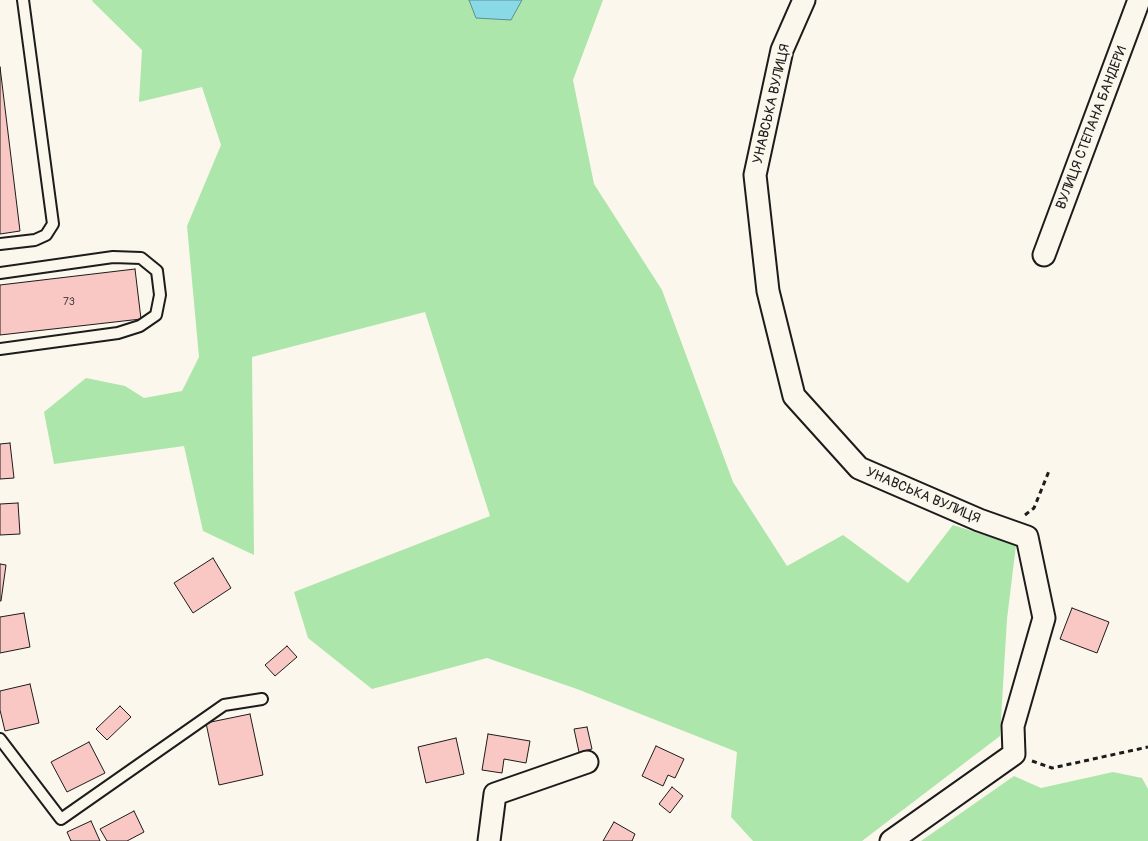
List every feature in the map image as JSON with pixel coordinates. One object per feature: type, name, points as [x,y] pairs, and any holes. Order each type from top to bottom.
[{"type":"street","name":"УНАВСЬКА ВУЛИЦЯ","points":[[804,0],[782,50],[755,175],[768,291],[794,396],[859,468],[991,524],[1027,537],[1044,618],[1012,726],[1014,754]]},
{"type":"street","name":"ВУЛИЦЯ СТЕПАНА БАНДЕРИ","points":[[1044,256],[1140,0]]},
{"type":"street","points":[[891,841],[1014,754]]},
{"type":"street","points":[[489,841],[495,794],[587,762]]},
{"type":"lane","points":[[0,244],[35,240],[46,235],[53,224],[23,0]]},
{"type":"lane","points":[[0,273],[113,257],[141,258],[156,271],[160,295],[156,315],[140,326],[118,332],[0,349]]},
{"type":"lane","points":[[0,739],[61,819],[224,705],[262,699]]},
{"type":"path","points":[[991,524],[1020,519],[1034,508],[1049,471]]},
{"type":"path","points":[[1014,754],[1052,768],[1148,747]]},
{"type":"green space","points":[[92,0],[603,0],[573,80],[594,184],[662,290],[733,482],[787,566],[843,535],[908,583],[953,525],[1016,545],[1007,619],[1000,736],[862,841],[753,841],[731,817],[737,752],[577,689],[487,658],[372,689],[308,638],[294,592],[490,516],[425,312],[252,357],[254,555],[203,531],[184,446],[54,464],[44,412],[86,378],[125,386],[144,398],[182,391],[199,357],[187,226],[221,145],[202,87],[139,102],[142,50]]},
{"type":"green space","points":[[1113,772],[1142,778],[1148,789],[1148,841],[921,841],[1014,776],[1041,788]]},
{"type":"water","points":[[469,0],[522,0],[511,20],[476,18]]},
{"type":"building","points":[[0,67],[20,231],[0,234]]},
{"type":"building","points":[[135,269],[141,319],[0,335],[0,285]]},
{"type":"building","points":[[10,443],[14,478],[0,479],[0,444]]},
{"type":"building","points":[[18,503],[20,534],[0,535],[0,504]]},
{"type":"building","points":[[213,558],[231,588],[193,613],[174,583]]},
{"type":"building","points":[[0,564],[6,565],[1,601],[0,601]]},
{"type":"building","points":[[1072,608],[1109,622],[1097,653],[1060,639]]},
{"type":"building","points":[[24,613],[30,647],[0,653],[0,617]]},
{"type":"building","points":[[287,646],[297,657],[275,676],[265,665]]},
{"type":"building","points":[[30,684],[39,723],[5,731],[0,710],[0,691]]},
{"type":"building","points":[[120,706],[131,717],[107,740],[96,729]]},
{"type":"building","points":[[250,714],[263,775],[219,785],[206,723]]},
{"type":"building","points":[[587,727],[592,749],[579,752],[574,729]]},
{"type":"building","points":[[488,734],[530,741],[526,763],[504,759],[502,773],[482,770]]},
{"type":"building","points":[[456,738],[464,774],[426,783],[418,747]]},
{"type":"building","points":[[89,742],[105,773],[67,792],[51,762]]},
{"type":"building","points":[[656,746],[684,759],[675,778],[668,775],[663,786],[642,776]]},
{"type":"building","points":[[672,787],[683,796],[670,813],[659,804]]},
{"type":"building","points":[[134,811],[144,832],[127,841],[107,841],[100,829]]},
{"type":"building","points":[[91,821],[100,841],[71,841],[67,832]]},
{"type":"building","points":[[614,822],[635,834],[632,841],[603,841]]}]
